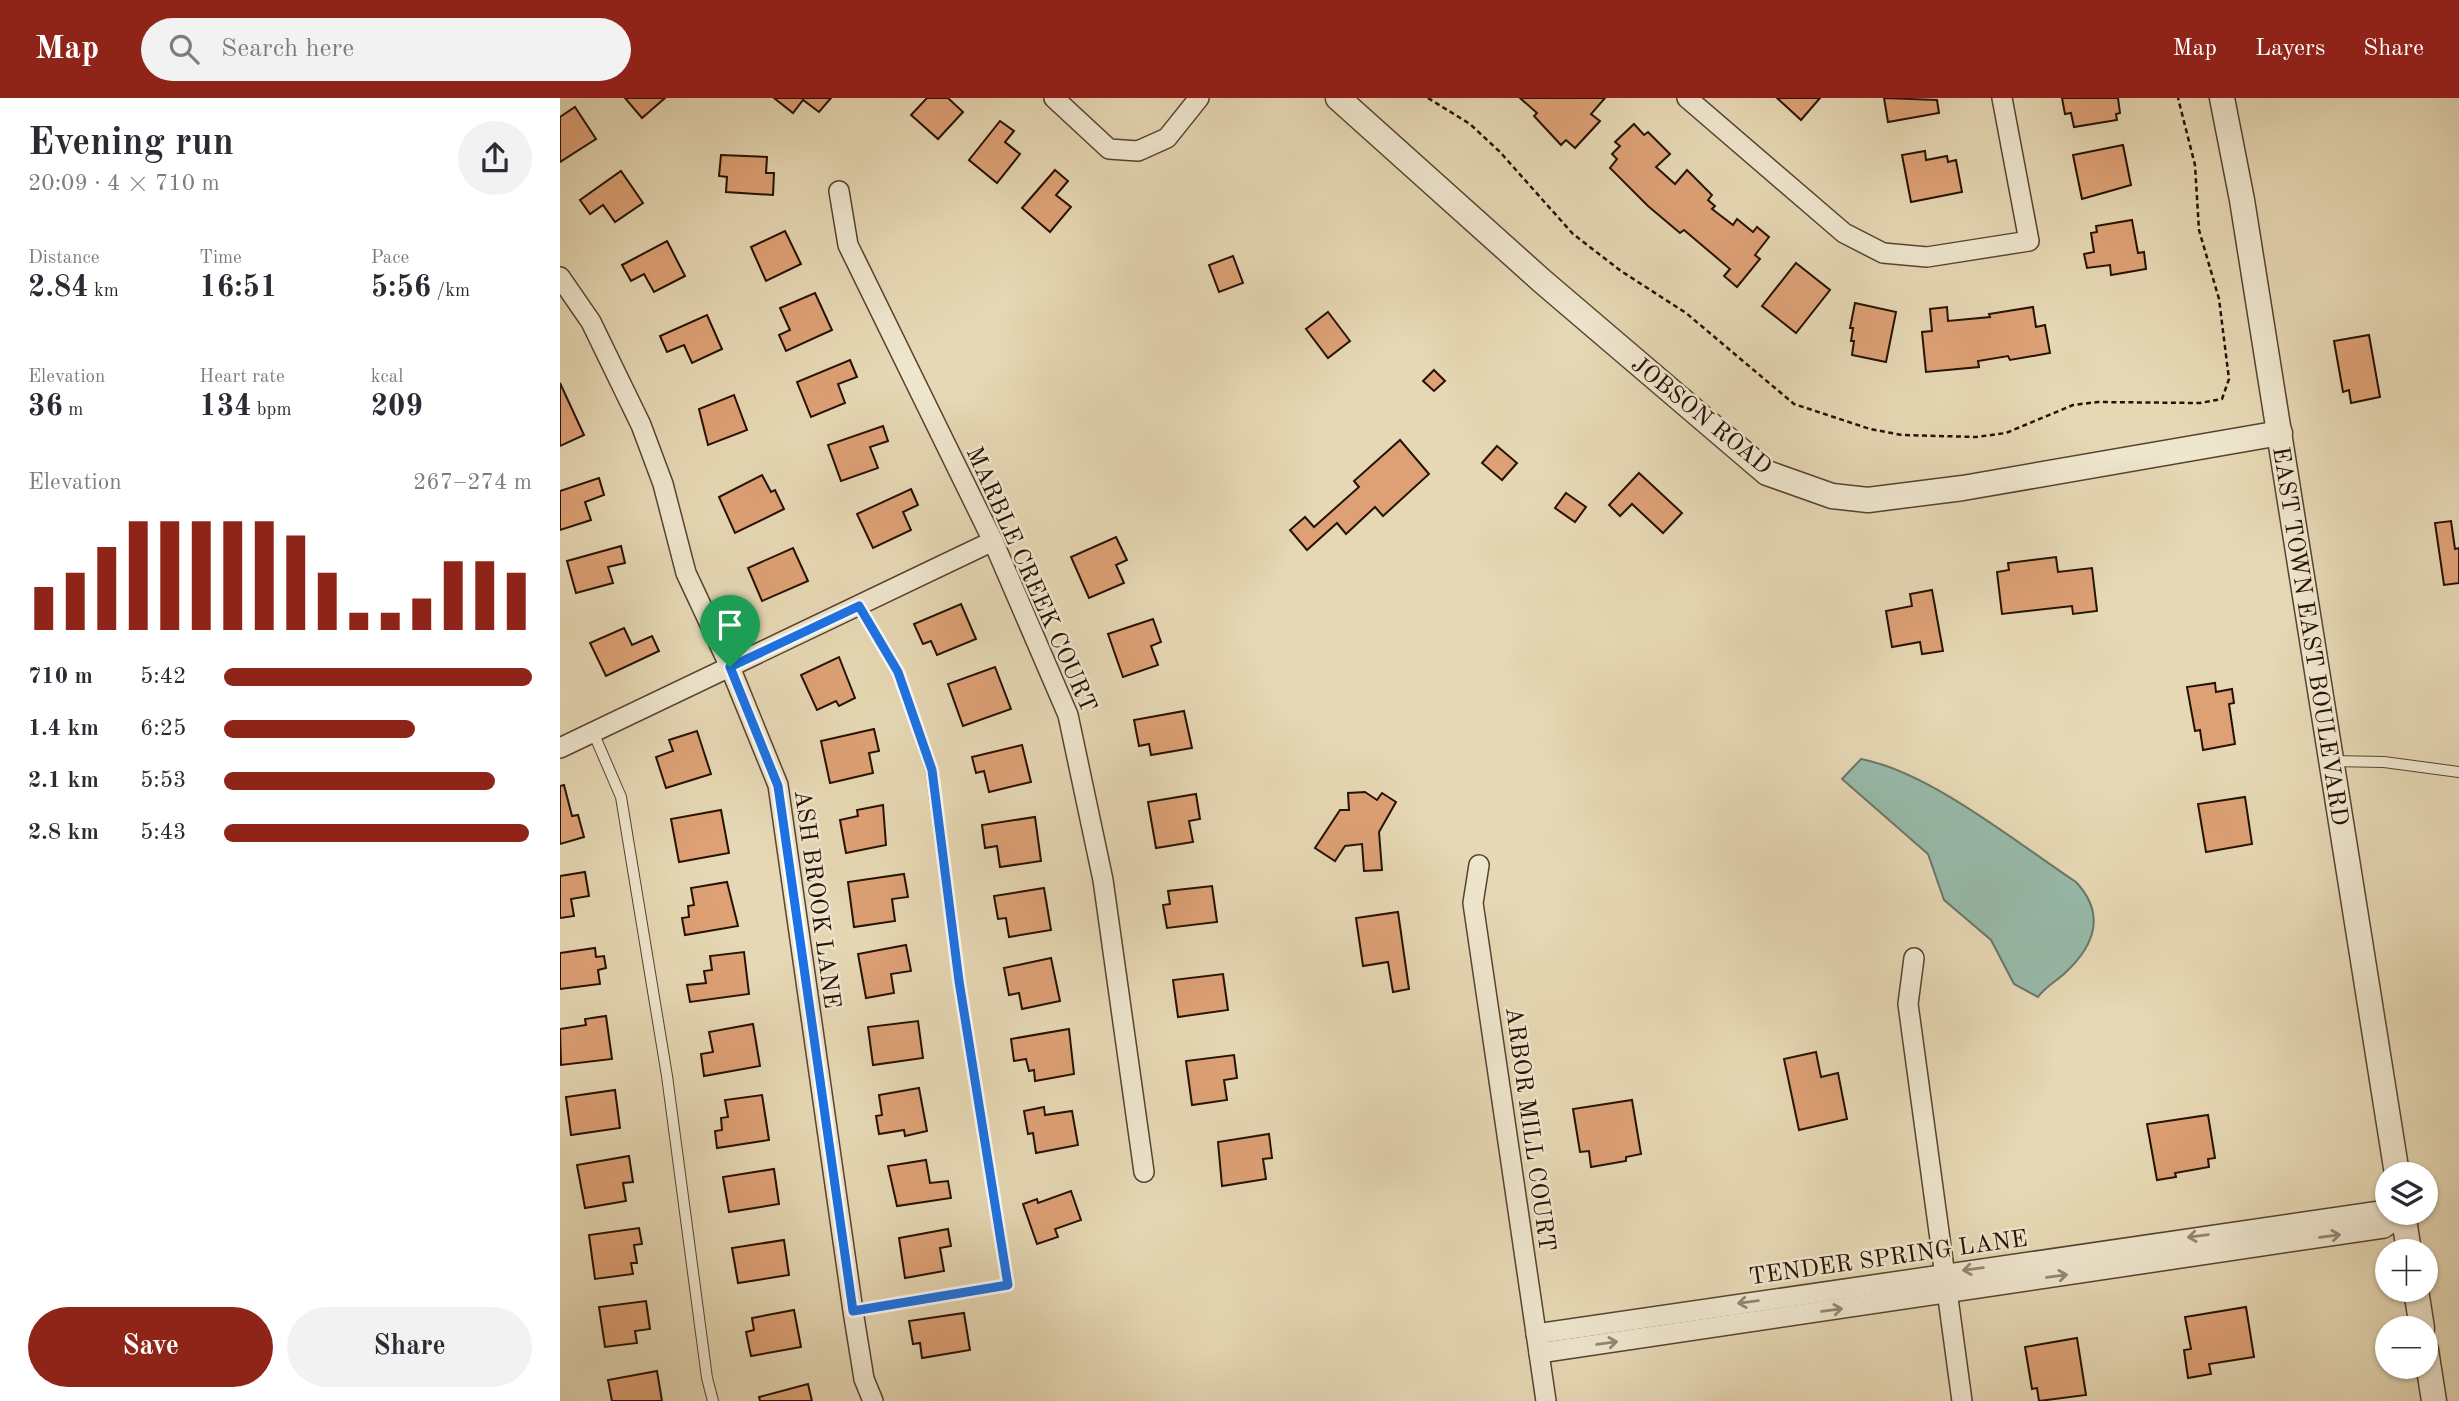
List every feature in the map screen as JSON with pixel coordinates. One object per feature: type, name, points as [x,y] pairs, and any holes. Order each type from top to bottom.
[{"type":"street","points":[[1054,98],[1109,149],[1138,151],[1167,138],[1199,98]]},
{"type":"street","name":"JOBSON ROAD","points":[[1338,98],[1542,281],[1767,473],[1797,486],[1832,496],[1868,500],[1963,488],[2280,433]]},
{"type":"street","points":[[1688,98],[1844,233],[1883,253],[1927,257],[2029,241],[2002,98]]},
{"type":"street","name":"EAST TOWN EAST BOULEVARD","points":[[2222,98],[2280,433],[2395,1162]]},
{"type":"street","name":"MARBLE CREEK COURT","points":[[839,191],[848,245],[993,541],[1068,715],[1103,880],[1144,1172]]},
{"type":"street","name":"ASH BROOK LANE","points":[[560,277],[591,322],[636,413],[663,484],[685,573],[730,667],[778,786],[853,1311],[864,1379],[873,1401]]},
{"type":"street","points":[[560,748],[993,541]]},
{"type":"street","name":"ARBOR MILL COURT","points":[[1479,865],[1473,903],[1546,1401]]},
{"type":"street","points":[[1914,958],[1908,1004],[1962,1401]]},
{"type":"street","name":"TENDER SPRING LANE","points":[[1538,1343],[2294,1231],[2384,1228],[2386,1225]]},
{"type":"street","points":[[2431,1379],[2434,1401]]},
{"type":"lane","points":[[853,1311],[1008,1285],[959,981],[932,770],[898,672],[859,606]]},
{"type":"lane","points":[[593,732],[621,797],[667,1076],[707,1378],[713,1401]]},
{"type":"lane","points":[[2330,761],[2384,762],[2459,772]]},
{"type":"path","points":[[1428,98],[1470,124],[1500,152],[1573,234],[1621,271],[1686,313],[1794,404],[1870,429],[1902,435],[1950,437],[2006,433],[2055,411],[2085,403],[2200,403],[2222,399],[2229,379],[2219,299],[2199,230],[2195,165],[2178,98]]},
{"type":"shaded area","points":[[1861,759],[1888,766],[1944,793],[2076,882],[2085,894],[2093,917],[2090,939],[2076,961],[2038,997],[2014,984],[1991,940],[1944,900],[1928,854],[1842,779]]},
{"type":"building","points":[[625,98],[665,98],[642,118]]},
{"type":"building","points":[[774,98],[831,98],[819,112],[803,100],[793,113]]},
{"type":"building","points":[[927,98],[948,98],[963,112],[938,139],[911,115]]},
{"type":"building","points":[[1520,98],[1605,98],[1591,114],[1600,121],[1575,148],[1566,140],[1561,145],[1534,116],[1537,113]]},
{"type":"building","points":[[1777,98],[1820,98],[1801,120]]},
{"type":"building","points":[[1884,98],[1937,100],[1939,113],[1888,122]]},
{"type":"building","points":[[2062,98],[2118,98],[2120,113],[2116,114],[2117,120],[2074,127],[2071,113],[2065,114]]},
{"type":"building","points":[[575,107],[596,139],[560,162],[560,117]]},
{"type":"building","points":[[1000,121],[1014,131],[1005,142],[1020,154],[997,183],[969,160]]},
{"type":"building","points":[[1634,124],[1644,135],[1648,132],[1670,154],[1656,167],[1675,184],[1687,170],[1712,195],[1708,200],[1715,206],[1712,209],[1733,225],[1737,219],[1753,232],[1757,227],[1769,237],[1755,255],[1760,259],[1737,287],[1724,276],[1730,269],[1684,230],[1680,233],[1610,168],[1617,159],[1612,154],[1620,146],[1615,142]]},
{"type":"building","points":[[2123,145],[2131,185],[2082,199],[2073,155]]},
{"type":"building","points":[[1925,151],[1926,160],[1947,156],[1948,162],[1956,160],[1962,192],[1911,202],[1902,155]]},
{"type":"building","points":[[721,155],[767,157],[766,173],[774,173],[773,195],[726,192],[727,177],[719,176]]},
{"type":"building","points":[[1055,170],[1068,181],[1056,195],[1071,207],[1050,232],[1022,208]]},
{"type":"building","points":[[621,171],[643,203],[615,222],[603,205],[590,214],[580,200]]},
{"type":"building","points":[[2132,220],[2138,253],[2144,252],[2146,269],[2111,275],[2110,265],[2087,268],[2084,254],[2094,252],[2091,233],[2097,232],[2096,226]]},
{"type":"building","points":[[785,231],[801,264],[766,281],[751,247]]},
{"type":"building","points":[[667,241],[685,276],[654,292],[644,274],[631,281],[622,265]]},
{"type":"building","points":[[1233,256],[1243,283],[1219,292],[1209,265]]},
{"type":"building","points":[[1796,263],[1830,290],[1796,333],[1762,306]]},
{"type":"building","points":[[815,293],[832,330],[786,351],[779,335],[790,330],[780,308]]},
{"type":"building","points":[[1855,303],[1896,312],[1886,362],[1852,355],[1854,341],[1851,341],[1853,328],[1850,328]]},
{"type":"building","points":[[1947,307],[1948,321],[1990,317],[1989,314],[2033,307],[2036,327],[2045,325],[2050,353],[2010,360],[2008,356],[1978,361],[1979,367],[1926,372],[1922,332],[1932,331],[1930,309]]},
{"type":"building","points":[[1328,312],[1350,341],[1328,358],[1306,329]]},
{"type":"building","points":[[707,315],[722,349],[692,363],[684,345],[667,352],[660,336]]},
{"type":"building","points":[[2369,335],[2380,397],[2351,403],[2349,390],[2343,392],[2334,341]]},
{"type":"building","points":[[850,360],[857,377],[838,384],[845,403],[811,417],[797,382]]},
{"type":"building","points":[[1434,370],[1445,381],[1434,391],[1423,381]]},
{"type":"building","points":[[560,383],[584,435],[560,446]]},
{"type":"building","points":[[734,395],[747,430],[708,445],[699,409]]},
{"type":"building","points":[[883,426],[888,441],[870,447],[878,468],[841,481],[828,445]]},
{"type":"building","points":[[1400,440],[1429,474],[1383,516],[1375,507],[1346,534],[1337,523],[1307,550],[1290,530],[1305,517],[1314,527],[1359,487],[1354,481]]},
{"type":"building","points":[[1497,446],[1517,463],[1502,480],[1482,463]]},
{"type":"building","points":[[1639,473],[1682,513],[1663,533],[1632,504],[1620,516],[1609,505]]},
{"type":"building","points":[[762,475],[771,492],[775,490],[784,509],[735,533],[719,497]]},
{"type":"building","points":[[599,478],[604,495],[585,502],[591,520],[560,530],[560,491]]},
{"type":"building","points":[[911,489],[918,505],[903,512],[911,530],[873,548],[857,514]]},
{"type":"building","points":[[1566,493],[1586,507],[1575,522],[1555,508]]},
{"type":"building","points":[[2451,521],[2455,549],[2459,548],[2459,583],[2444,585],[2435,523]]},
{"type":"building","points":[[1116,537],[1127,560],[1116,565],[1124,583],[1089,598],[1071,557]]},
{"type":"building","points":[[621,546],[625,563],[608,567],[613,583],[576,593],[567,561]]},
{"type":"building","points":[[793,548],[808,581],[762,601],[748,568]]},
{"type":"building","points":[[2056,557],[2058,572],[2092,568],[2097,611],[2073,614],[2072,606],[2002,614],[1997,572],[2009,570],[2008,563]]},
{"type":"building","points":[[1932,590],[1943,651],[1922,654],[1920,642],[1892,647],[1886,611],[1912,606],[1910,594]]},
{"type":"building","points":[[961,604],[976,639],[937,655],[931,641],[923,644],[914,624]]},
{"type":"building","points":[[1153,619],[1161,642],[1151,646],[1158,665],[1123,677],[1108,634]]},
{"type":"building","points":[[624,628],[632,645],[652,636],[659,651],[606,676],[590,643]]},
{"type":"building","points":[[839,657],[855,698],[839,706],[836,701],[817,710],[801,675]]},
{"type":"building","points":[[995,667],[1011,709],[963,726],[948,684]]},
{"type":"building","points":[[2215,683],[2216,692],[2232,689],[2234,703],[2229,704],[2235,744],[2203,750],[2200,730],[2195,731],[2187,687]]},
{"type":"building","points":[[1184,711],[1192,748],[1151,755],[1149,744],[1139,746],[1134,720]]},
{"type":"building","points":[[874,729],[879,751],[869,753],[873,773],[830,783],[821,741]]},
{"type":"building","points":[[697,731],[711,774],[666,788],[656,757],[673,751],[669,740]]},
{"type":"building","points":[[1022,745],[1031,782],[989,792],[984,771],[976,773],[972,757]]},
{"type":"building","points":[[564,785],[572,816],[578,815],[584,837],[560,844],[560,786]]},
{"type":"building","points":[[1365,792],[1377,800],[1382,793],[1396,802],[1379,832],[1382,870],[1364,871],[1362,844],[1345,846],[1335,861],[1315,848],[1340,810],[1349,810],[1348,793]]},
{"type":"building","points":[[1196,794],[1200,819],[1189,821],[1193,842],[1156,848],[1148,802]]},
{"type":"building","points":[[2245,797],[2252,844],[2206,852],[2198,804]]},
{"type":"building","points":[[883,805],[886,845],[846,853],[840,820],[858,816],[857,810]]},
{"type":"building","points":[[721,810],[729,853],[679,862],[671,819]]},
{"type":"building","points":[[1035,817],[1041,861],[1000,867],[997,846],[985,848],[982,825]]},
{"type":"building","points":[[585,872],[589,896],[571,899],[574,916],[560,918],[560,876]]},
{"type":"building","points":[[904,874],[908,897],[892,899],[895,921],[854,927],[848,882]]},
{"type":"building","points":[[727,882],[738,926],[685,935],[682,918],[689,917],[688,906],[694,905],[691,888]]},
{"type":"building","points":[[1212,886],[1217,922],[1167,928],[1163,905],[1170,904],[1168,891]]},
{"type":"building","points":[[1044,888],[1051,930],[1009,937],[1006,918],[998,919],[994,896]]},
{"type":"building","points":[[1398,912],[1409,989],[1393,992],[1388,962],[1363,966],[1356,918]]},
{"type":"building","points":[[906,945],[911,971],[891,974],[894,993],[866,998],[858,954]]},
{"type":"building","points":[[595,948],[596,957],[604,956],[606,968],[598,970],[600,984],[560,989],[560,953]]},
{"type":"building","points":[[744,952],[749,994],[690,1002],[687,985],[706,983],[704,971],[712,970],[710,956]]},
{"type":"building","points":[[1051,958],[1060,1001],[1022,1009],[1019,993],[1009,995],[1004,968]]},
{"type":"building","points":[[1223,974],[1228,1010],[1178,1017],[1173,980]]},
{"type":"building","points":[[606,1016],[612,1059],[561,1065],[560,1029],[586,1025],[585,1019]]},
{"type":"building","points":[[918,1021],[923,1058],[873,1065],[868,1027]]},
{"type":"building","points":[[753,1024],[760,1066],[704,1076],[701,1054],[713,1052],[709,1032]]},
{"type":"building","points":[[1069,1029],[1074,1074],[1035,1081],[1034,1070],[1029,1071],[1026,1059],[1014,1061],[1011,1039]]},
{"type":"building","points":[[1816,1052],[1821,1077],[1838,1073],[1847,1119],[1799,1130],[1784,1059]]},
{"type":"building","points":[[1234,1055],[1237,1078],[1224,1080],[1227,1100],[1192,1105],[1186,1061]]},
{"type":"building","points":[[919,1088],[927,1131],[905,1136],[904,1130],[879,1134],[876,1116],[882,1115],[879,1095]]},
{"type":"building","points":[[615,1090],[620,1128],[571,1135],[566,1097]]},
{"type":"building","points":[[762,1095],[769,1140],[717,1148],[715,1131],[722,1130],[721,1118],[728,1117],[725,1100]]},
{"type":"building","points":[[1632,1100],[1641,1154],[1626,1157],[1626,1161],[1591,1167],[1589,1151],[1580,1152],[1573,1109]]},
{"type":"building","points":[[1044,1107],[1045,1115],[1072,1111],[1078,1145],[1036,1153],[1033,1133],[1028,1134],[1024,1111]]},
{"type":"building","points":[[2208,1115],[2215,1158],[2208,1159],[2209,1167],[2175,1173],[2176,1177],[2157,1180],[2147,1124]]},
{"type":"building","points":[[1269,1134],[1272,1158],[1263,1159],[1266,1179],[1222,1186],[1218,1142]]},
{"type":"building","points":[[629,1156],[633,1182],[623,1183],[626,1201],[585,1208],[577,1165]]},
{"type":"building","points":[[926,1160],[930,1183],[948,1181],[951,1198],[897,1206],[888,1166]]},
{"type":"building","points":[[774,1169],[779,1204],[729,1212],[723,1177]]},
{"type":"building","points":[[1071,1191],[1081,1220],[1055,1229],[1058,1237],[1037,1244],[1023,1204],[1037,1199],[1038,1203]]},
{"type":"building","points":[[639,1228],[642,1244],[634,1245],[637,1263],[631,1263],[633,1274],[595,1279],[589,1235]]},
{"type":"building","points":[[948,1229],[951,1246],[940,1248],[944,1271],[905,1278],[899,1238]]},
{"type":"building","points":[[784,1240],[789,1275],[738,1283],[732,1248]]},
{"type":"building","points":[[646,1301],[650,1329],[635,1331],[637,1343],[605,1347],[599,1307]]},
{"type":"building","points":[[2246,1307],[2254,1357],[2209,1364],[2211,1374],[2188,1378],[2184,1350],[2191,1349],[2185,1317]]},
{"type":"building","points":[[794,1310],[801,1347],[751,1356],[746,1332],[754,1330],[752,1318]]},
{"type":"building","points":[[964,1313],[970,1350],[922,1358],[920,1343],[913,1344],[909,1321]]},
{"type":"building","points":[[2077,1338],[2086,1395],[2039,1401],[2037,1388],[2032,1389],[2025,1347]]},
{"type":"building","points":[[657,1371],[662,1401],[612,1401],[608,1380]]},
{"type":"building","points":[[808,1384],[812,1401],[760,1401],[759,1397]]},
{"type":"route","points":[[859,606],[898,672],[932,770],[959,981],[1008,1285],[853,1311],[778,786],[730,667],[859,606]]}]
